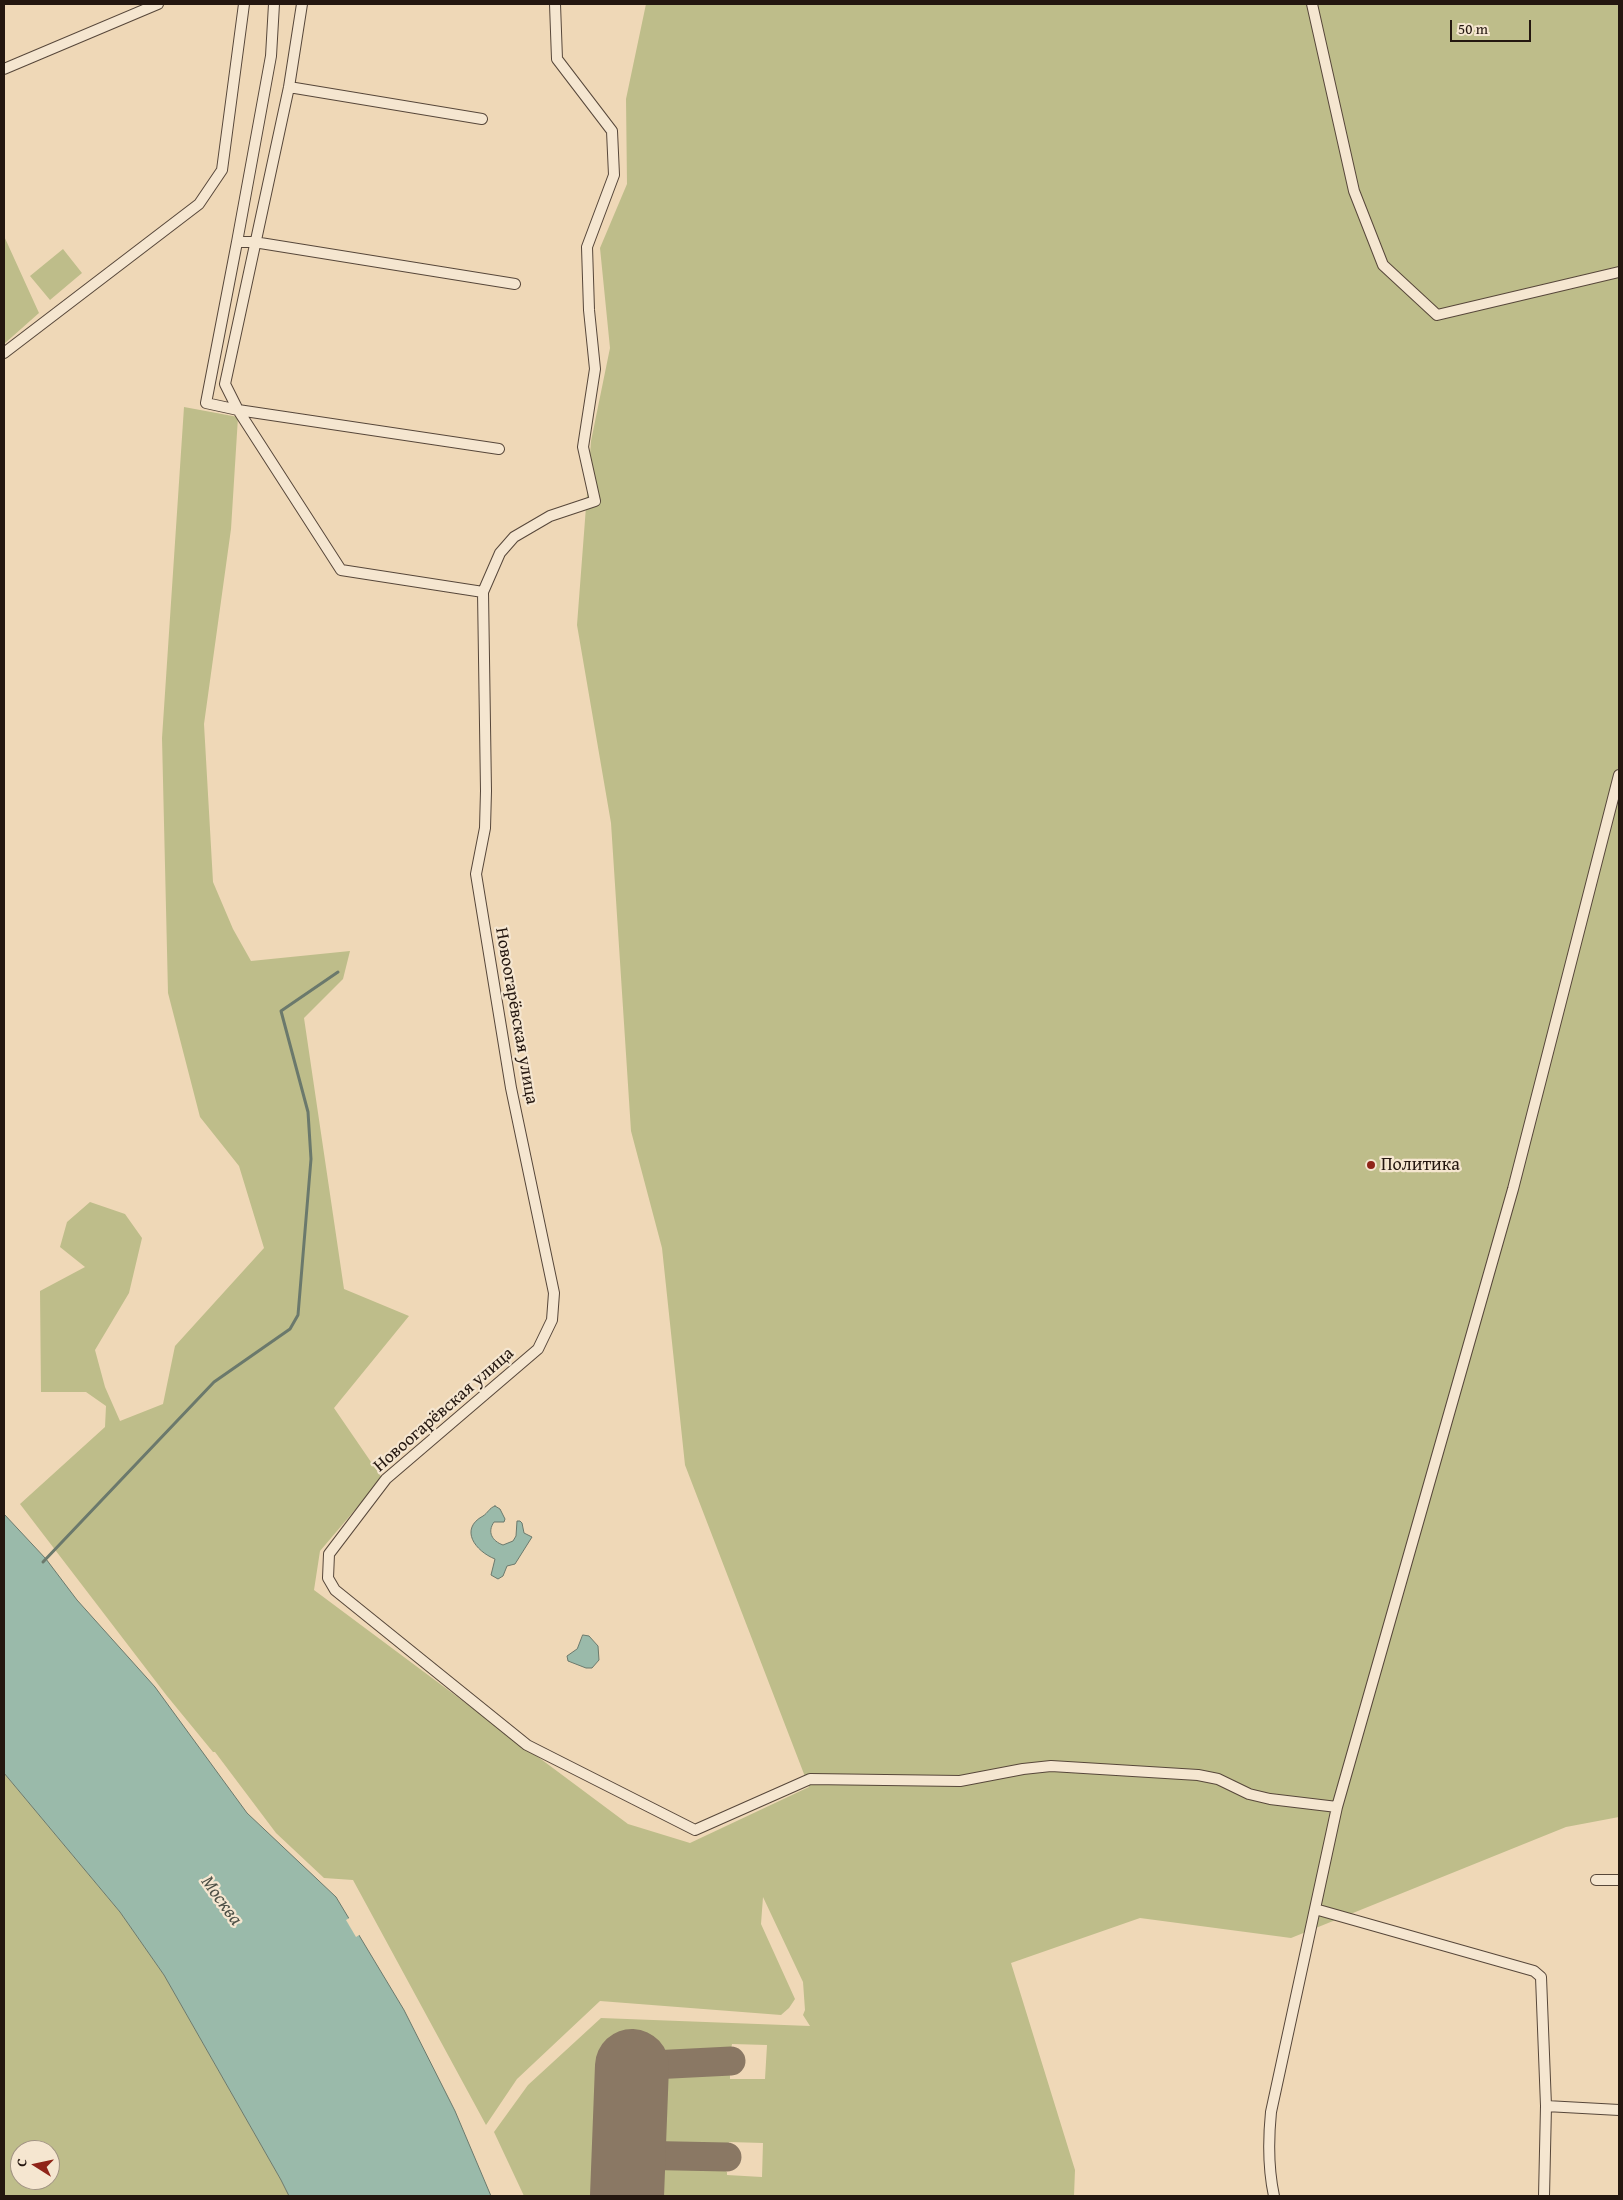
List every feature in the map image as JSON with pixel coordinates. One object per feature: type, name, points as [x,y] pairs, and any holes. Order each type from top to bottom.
[{"type":"street","points":[[4,69],[158,4]]},
{"type":"street","points":[[4,353],[199,204],[222,170],[244,4]]},
{"type":"street","points":[[274,4],[271,56],[206,403],[238,410],[499,449]]},
{"type":"street","points":[[302,4],[289,87],[254,242],[225,384],[238,410],[341,570],[483,592]]},
{"type":"street","name":"Новоогарёвская улица","points":[[555,4],[557,59],[612,131],[614,175],[587,247],[589,310],[595,369],[583,448],[595,501],[550,516],[514,537],[500,553],[483,592],[486,792],[485,828],[476,874],[511,1088],[554,1293],[552,1320],[538,1349],[386,1479],[329,1554],[328,1578],[334,1590],[527,1745],[695,1830],[810,1779],[960,1781],[1023,1769],[1051,1766],[1198,1775],[1218,1779],[1248,1794],[1270,1799],[1337,1808]]},
{"type":"street","points":[[1312,4],[1354,191],[1383,265],[1438,315],[1619,272]]},
{"type":"street","points":[[289,87],[482,119]]},
{"type":"street","points":[[237,242],[254,242],[515,284]]},
{"type":"street","points":[[1274,2196],[1270,2178],[1267,2145],[1271,2112],[1337,1808],[1512,1188],[1619,775]]},
{"type":"street","points":[[1596,1880],[1619,1880]]},
{"type":"street","points":[[1315,1910],[1534,1971],[1541,1977],[1546,2106],[1544,2196]]},
{"type":"street","points":[[1546,2106],[1619,2110]]},
{"type":"shaded area","points":[[646,4],[1619,4],[1619,1817],[1566,1827],[1291,1938],[1140,1918],[1011,1963],[1075,2170],[1074,2196],[654,2196],[655,2178],[666,2164],[717,2165],[727,2172],[727,2175],[762,2177],[763,2143],[729,2142],[728,2146],[718,2151],[670,2150],[665,2148],[656,2135],[659,2086],[672,2072],[720,2069],[730,2074],[730,2079],[765,2079],[767,2045],[732,2044],[731,2049],[721,2054],[607,2055],[601,2196],[524,2196],[494,2132],[528,2085],[601,2018],[810,2026],[803,2015],[805,2010],[803,1982],[763,1897],[761,1924],[795,1999],[781,2015],[600,2001],[517,2079],[486,2125],[353,1880],[324,1878],[276,1833],[215,1752],[213,1752],[167,1696],[20,1504],[105,1427],[106,1406],[86,1392],[41,1392],[40,1291],[85,1267],[60,1247],[67,1222],[90,1202],[125,1214],[142,1238],[129,1293],[95,1350],[105,1387],[120,1421],[163,1404],[175,1346],[264,1248],[239,1166],[200,1117],[168,993],[162,738],[184,407],[238,417],[231,529],[204,724],[213,882],[233,929],[251,961],[350,951],[343,979],[304,1018],[344,1289],[409,1316],[334,1408],[382,1478],[320,1551],[314,1590],[628,1824],[690,1843],[809,1787],[685,1465],[662,1248],[631,1131],[611,823],[577,625],[591,441],[610,348],[600,248],[627,184],[626,99]]},
{"type":"shaded area","points":[[4,236],[39,313],[4,344]]},
{"type":"shaded area","points":[[63,249],[82,273],[50,300],[30,276]]},
{"type":"shaded area","points":[[4,1773],[120,1912],[164,1975],[289,2196],[4,2196]]},
{"type":"water","points":[[495,1506],[500,1509],[505,1519],[504,1522],[494,1522],[491,1529],[493,1539],[503,1545],[513,1541],[516,1536],[517,1521],[522,1523],[524,1533],[532,1537],[515,1564],[507,1566],[503,1576],[498,1579],[491,1575],[495,1559],[481,1551],[472,1539],[471,1533],[476,1521]]},
{"type":"water","name":"Москва","points":[[4,1514],[46,1559],[77,1600],[155,1687],[247,1813],[336,1897],[404,2010],[455,2111],[491,2196],[289,2196],[164,1975],[120,1912],[4,1773]]},
{"type":"water","points":[[583,1635],[589,1636],[598,1646],[599,1660],[592,1668],[586,1668],[568,1661],[567,1656],[577,1649]]},
{"type":"pier","points":[[351,1917],[361,1934],[356,1937],[346,1920]]},
{"type":"waterway","points":[[43,1562],[214,1382],[290,1329],[298,1315],[311,1159],[308,1112],[281,1011],[338,972]]},
{"type":"taxiway","points":[[632,2066],[731,2061]]},
{"type":"taxiway","points":[[629,2155],[727,2157]]},
{"type":"runway","points":[[627,2196],[632,2066]]},
{"type":"place","name":"Политика","points":[[1371,1165]]}]
